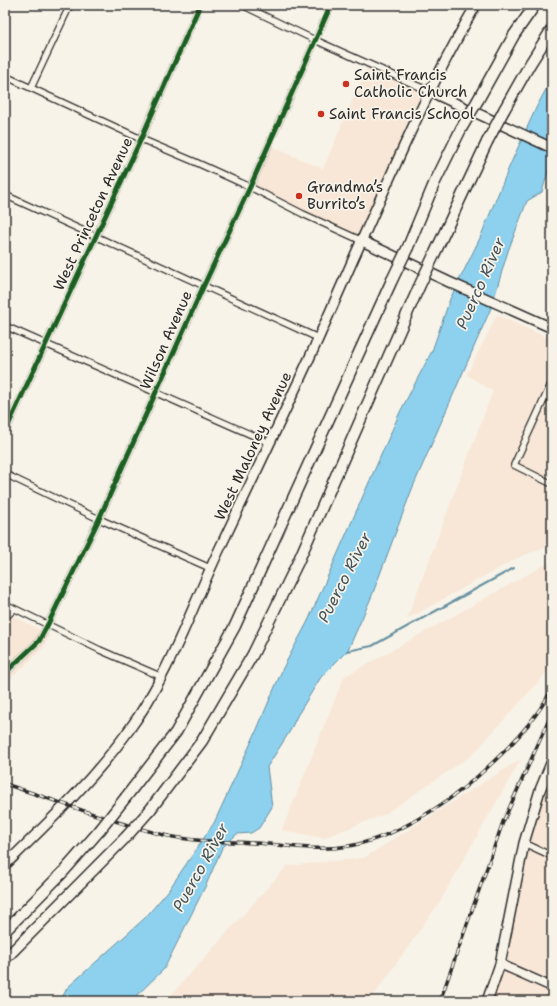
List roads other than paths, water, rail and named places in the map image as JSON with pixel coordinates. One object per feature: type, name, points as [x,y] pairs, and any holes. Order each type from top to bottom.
[{"type":"highway","points":[[5,931],[64,871],[100,830],[176,732],[235,626],[408,247],[434,184],[461,129],[514,36],[535,5]]},
{"type":"highway","points":[[5,959],[126,837],[150,810],[202,741],[253,654],[298,562],[418,289],[487,142],[530,64],[552,29]]},
{"type":"main road","name":"West Maloney Avenue","points":[[5,865],[67,805],[98,770],[130,729],[162,677],[210,568],[318,338],[360,240],[429,92],[450,49],[476,5]]},
{"type":"main road","points":[[429,92],[552,148]]},
{"type":"main road","points":[[360,240],[552,328]]},
{"type":"main road","points":[[487,1001],[500,964],[524,843],[540,790],[552,761]]},
{"type":"street","points":[[31,88],[70,5]]},
{"type":"street","name":"West Princeton Avenue","points":[[5,432],[141,139],[200,5]]},
{"type":"street","points":[[242,5],[429,92]]},
{"type":"street","name":"Wilson Avenue","points":[[5,673],[39,641],[100,519],[155,392],[250,187],[331,5]]},
{"type":"street","points":[[5,76],[141,139],[194,161],[360,240]]},
{"type":"street","points":[[5,203],[6,196],[204,284],[318,338]]},
{"type":"street","points":[[5,326],[270,442]]},
{"type":"street","points":[[552,382],[514,465],[552,484]]},
{"type":"street","points":[[5,474],[100,519],[210,568]]},
{"type":"street","points":[[5,604],[100,650],[162,677]]},
{"type":"street","points":[[5,618],[14,609]]},
{"type":"street","points":[[524,843],[552,856]]},
{"type":"street","points":[[500,964],[552,987]]},
{"type":"water","name":"Puerco River","points":[[552,78],[552,158],[542,192],[527,201],[508,251],[491,308],[412,489],[371,598],[348,650],[321,677],[297,716],[290,731],[267,767],[272,807],[259,828],[251,833],[237,834],[222,848],[206,885],[164,969],[131,1001],[58,1001],[63,996],[67,988],[145,918],[168,891],[214,823],[255,734],[283,668],[308,621],[400,412],[432,351],[450,299],[480,238],[510,165],[536,108]]},
{"type":"waterway","points":[[347,651],[372,646],[514,568]]},
{"type":"railway","points":[[5,784],[124,824],[177,838],[309,848],[349,846],[366,842],[401,828],[434,809],[465,787],[489,766],[519,736],[537,713],[552,689]]},
{"type":"railway","points":[[440,1001],[503,822],[552,713]]},
{"type":"place","name":"Saint Francis Catholic Church","points":[[346,84]]},
{"type":"place","name":"Saint Francis School","points":[[321,114]]},
{"type":"place","name":"Grandma’s Burrito’s","points":[[299,196]]}]
